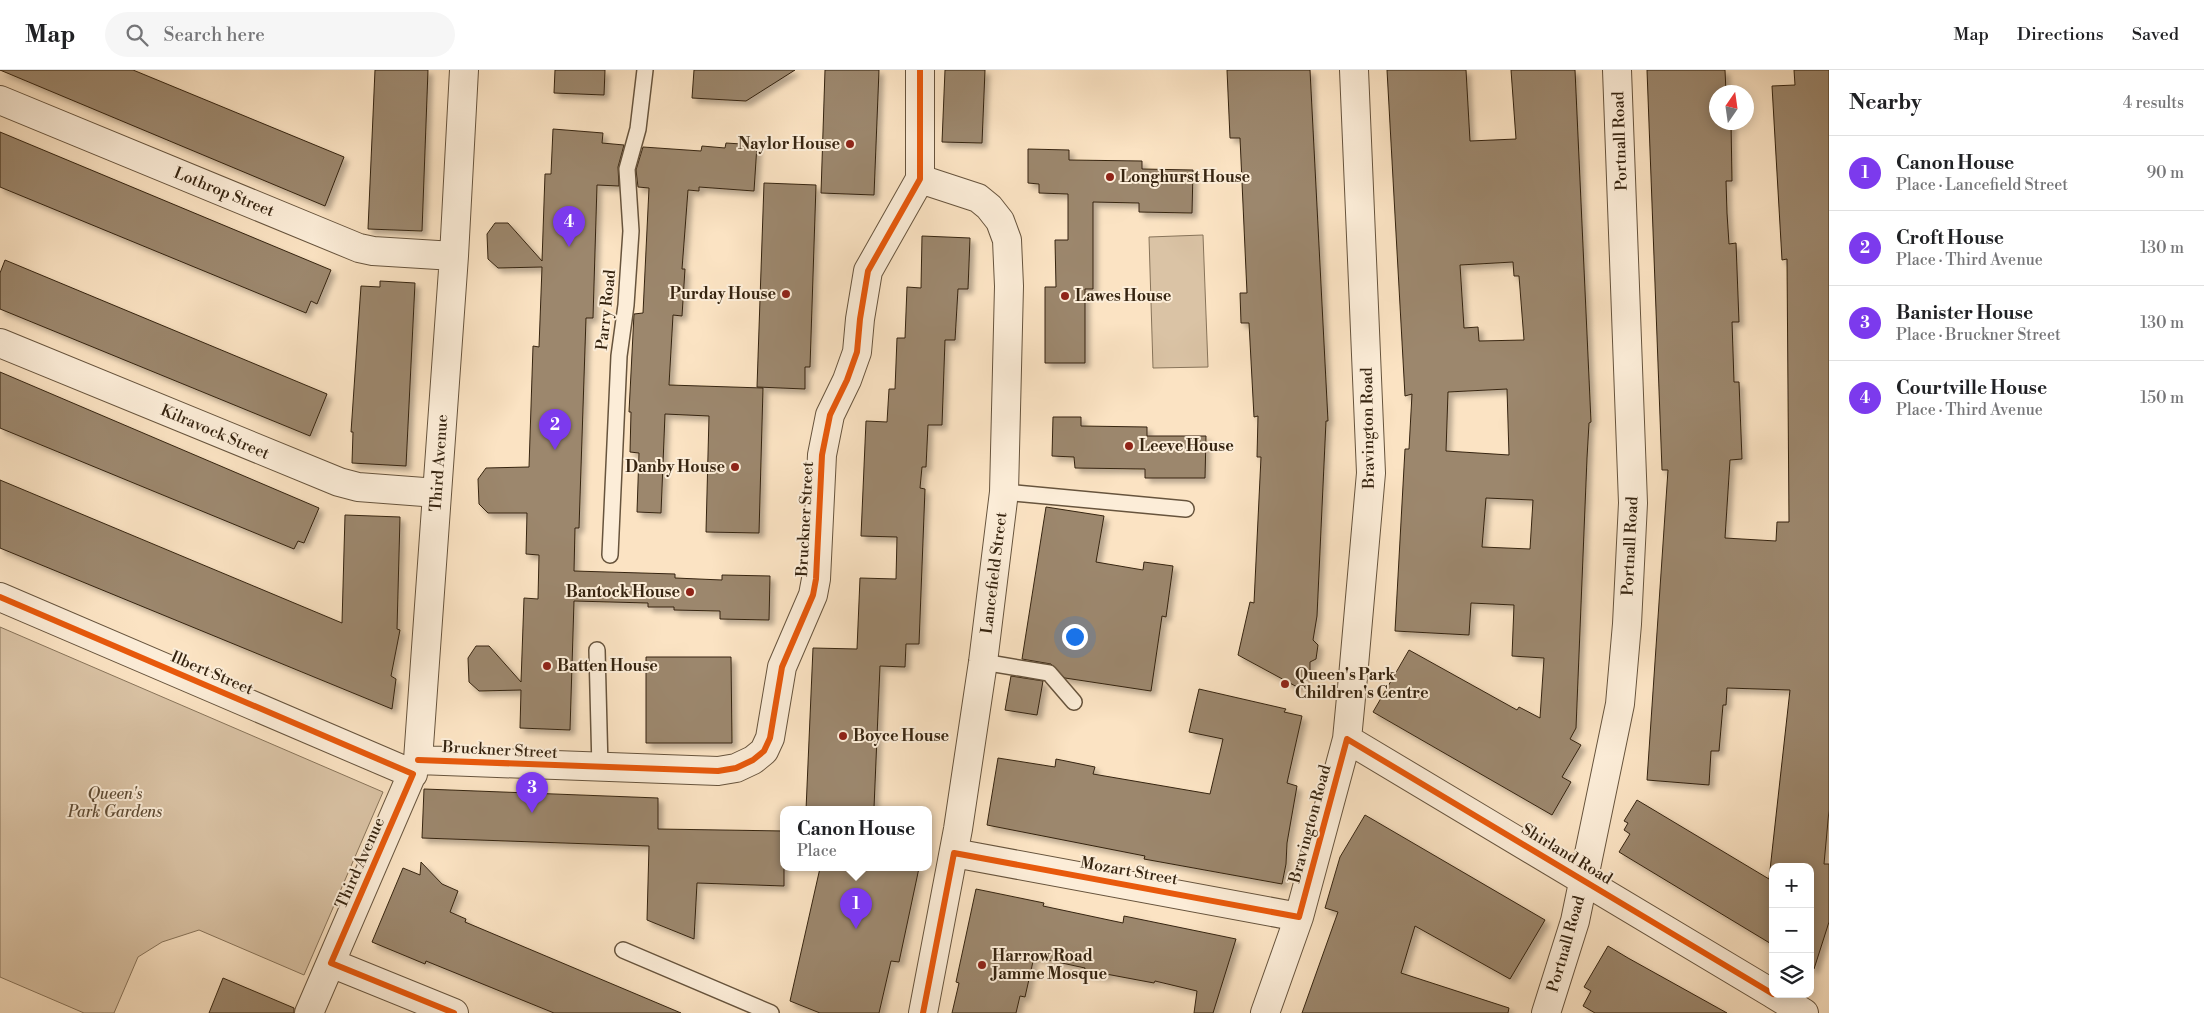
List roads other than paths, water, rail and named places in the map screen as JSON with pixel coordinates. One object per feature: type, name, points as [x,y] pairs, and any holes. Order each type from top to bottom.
[{"type":"street","name":"Third Avenue","points":[[309,1013],[416,767],[454,256],[464,70]]},
{"type":"street","name":"Bruckner Street","points":[[416,767],[718,771],[736,768],[753,760],[764,751],[770,738],[782,667],[813,595],[816,579],[822,456],[830,415],[847,380],[857,352],[860,318],[868,271],[920,179],[920,70]]},
{"type":"street","name":"Bravington Road","points":[[1265,1013],[1299,917],[1347,739],[1371,473],[1354,70]]},
{"type":"street","name":"Portnall Road","points":[[1546,1013],[1575,922],[1620,704],[1627,624],[1633,503],[1617,70]]},
{"type":"street","name":"Lothrop Street","points":[[0,100],[359,248],[372,251],[454,256]]},
{"type":"street","name":"Lancefield Street","points":[[920,179],[978,198],[1000,221],[1007,240],[1009,286],[1004,492],[983,662],[954,853],[924,1013]]},
{"type":"street","name":"Kilravock Street","points":[[0,343],[338,482],[358,487],[437,493]]},
{"type":"street","name":"Ilbert Street","points":[[0,597],[416,767]]},
{"type":"street","name":"Shirland Road","points":[[1347,739],[1769,992]]},
{"type":"street","name":"Mozart Street","points":[[954,853],[1299,917]]},
{"type":"street","points":[[331,963],[454,1013]]},
{"type":"street","name":"Shirland Road","points":[[1780,998],[1804,1013]]},
{"type":"lane","name":"Parry Road","points":[[610,555],[619,356],[626,305],[631,230],[627,169],[638,129],[645,70]]},
{"type":"lane","points":[[1004,492],[1186,509]]},
{"type":"lane","points":[[597,650],[600,768]]},
{"type":"lane","points":[[983,662],[1049,673],[1074,702]]},
{"type":"lane","points":[[623,950],[771,1013]]},
{"type":"place","name":"Naylor House","points":[[850,144]]},
{"type":"place","name":"Longhurst House","points":[[1110,177]]},
{"type":"place","name":"Courtville House","points":[[569,247]]},
{"type":"place","name":"Purday House","points":[[786,294]]},
{"type":"place","name":"Lawes House","points":[[1065,296]]},
{"type":"place","name":"Leeve House","points":[[1129,446]]},
{"type":"place","name":"Croft House","points":[[555,450]]},
{"type":"place","name":"Danby House","points":[[735,467]]},
{"type":"place","name":"Bantock House","points":[[690,592]]},
{"type":"place","name":"Batten House","points":[[547,666]]},
{"type":"place","name":"Queen's Park Children's Centre","points":[[1285,684]]},
{"type":"place","name":"Boyce House","points":[[843,736]]},
{"type":"place","name":"Banister House","points":[[532,813]]},
{"type":"place","name":"Canon House","points":[[856,929]]},
{"type":"place","name":"Harrow Road Jamme Mosque","points":[[982,965]]},
{"type":"park label","name":"Queen's Park Gardens","points":[[115,803]]}]
